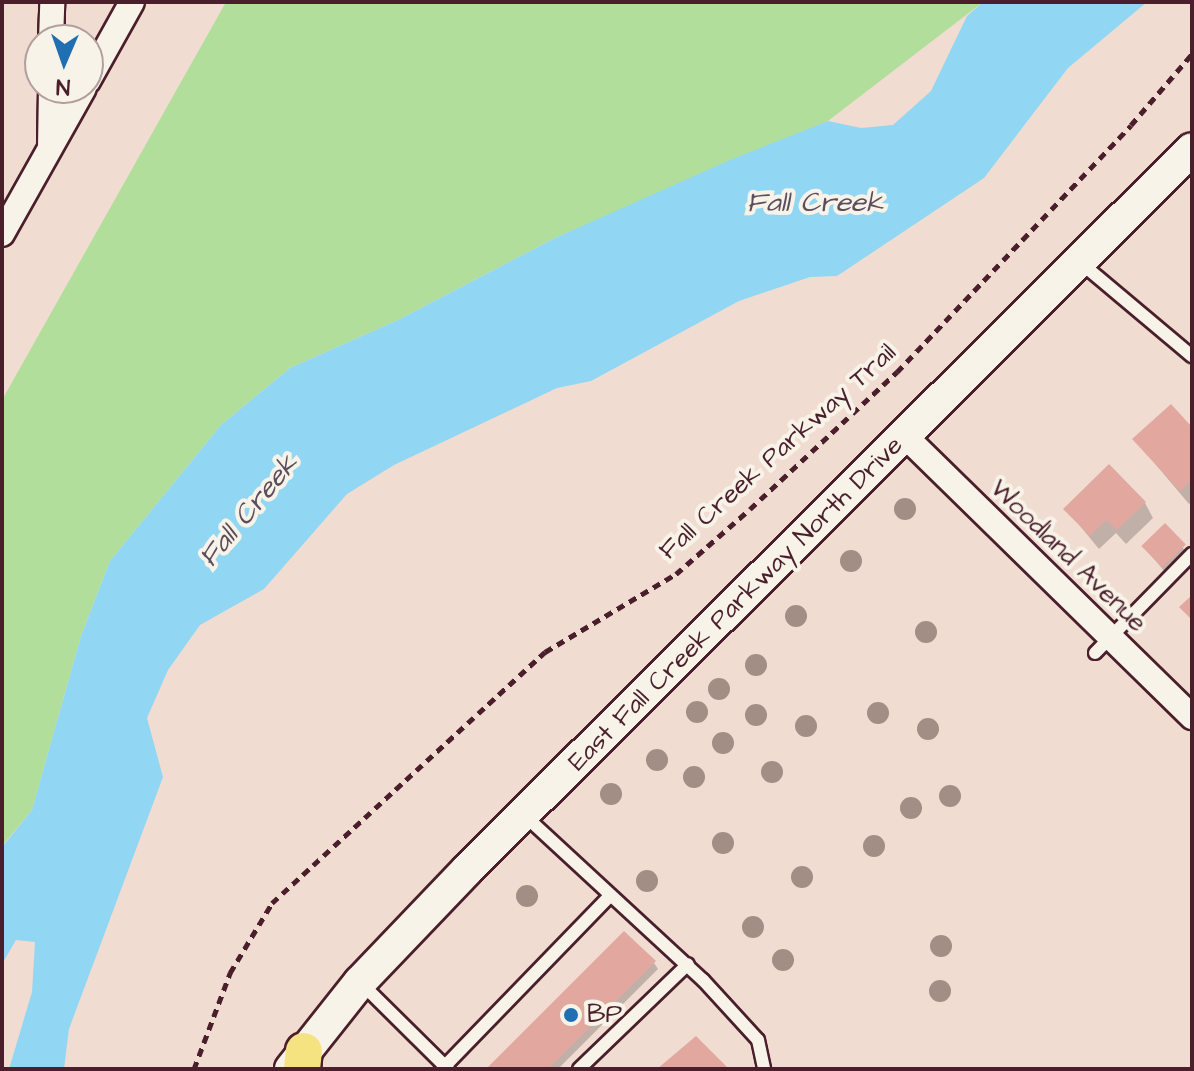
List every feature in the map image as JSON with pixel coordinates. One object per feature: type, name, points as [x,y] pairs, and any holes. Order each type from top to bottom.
[{"type":"main road","name":"East Fall Creek Parkway North Drive","points":[[299,1063],[360,982],[1192,149]]},
{"type":"street","points":[[51,24],[52,2]]},
{"type":"street","points":[[104,52],[132,2]]},
{"type":"street","points":[[50,148],[51,104]]},
{"type":"street","points":[[2,234],[75,104]]},
{"type":"street","name":"Woodland Avenue","points":[[905,436],[1102,644],[1192,717]]},
{"type":"lane","points":[[1080,262],[1192,356]]},
{"type":"lane","points":[[1102,644],[1192,554]]},
{"type":"lane","points":[[524,815],[609,897],[688,964],[758,1040],[764,1069]]},
{"type":"lane","points":[[360,982],[446,1067],[609,897]]},
{"type":"lane","points":[[579,1069],[688,964]]},
{"type":"path","name":"Fall Creek Parkway Trail","points":[[194,1069],[230,973],[283,892],[545,652],[676,574],[773,488],[897,372],[1110,148],[1192,54]]},
{"type":"green space","points":[[226,2],[983,2],[828,121],[555,238],[398,320],[290,368],[221,425],[110,561],[81,636],[32,810],[2,846],[2,400]]},
{"type":"water","name":"Fall Creek","points":[[983,2],[1147,2],[1068,68],[984,178],[837,276],[810,277],[739,301],[591,381],[557,388],[394,465],[347,494],[264,589],[200,625],[168,670],[147,718],[163,777],[69,1029],[64,1069],[9,1069],[32,992],[35,942],[16,940],[2,964],[2,847],[32,810],[81,636],[110,561],[221,425],[290,368],[398,320],[555,238],[730,160],[828,121],[861,128],[893,125],[931,91],[967,16]]},
{"type":"building","points":[[1171,404],[1192,427],[1192,480],[1180,491],[1132,439]]},
{"type":"building","points":[[1109,464],[1146,502],[1117,530],[1106,520],[1090,536],[1063,509]]},
{"type":"building","points":[[1165,523],[1186,545],[1162,568],[1141,546]]},
{"type":"building","points":[[1192,595],[1192,620],[1179,607]]},
{"type":"building","name":"BP","points":[[624,931],[656,961],[548,1069],[486,1069]]},
{"type":"building","points":[[696,1036],[729,1069],[657,1069]]},
{"type":"place","name":"BP","points":[[571,1015]]}]
